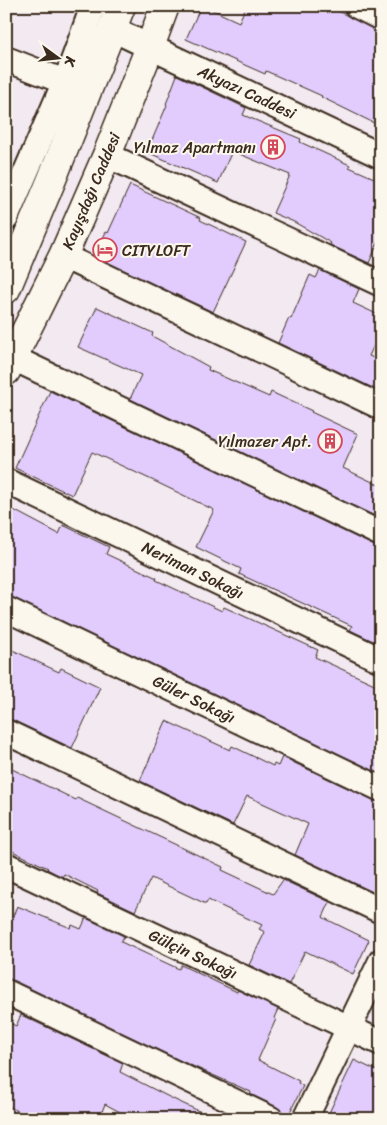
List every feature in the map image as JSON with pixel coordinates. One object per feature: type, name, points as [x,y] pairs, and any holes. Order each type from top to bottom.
[{"type":"main road","name":"Kayışdağı Caddesi","points":[[10,364],[63,256],[106,155],[165,6]]},
{"type":"main road","points":[[6,289],[116,18]]},
{"type":"street","points":[[6,218],[65,82],[93,6]]},
{"type":"street","points":[[357,6],[381,18]]},
{"type":"street","name":"Akyazı Caddesi","points":[[116,18],[150,47],[381,156]]},
{"type":"street","points":[[6,59],[65,82]]},
{"type":"street","points":[[106,155],[381,284]]},
{"type":"street","points":[[63,256],[381,406]]},
{"type":"street","points":[[10,364],[381,534]]},
{"type":"street","name":"Neriman Sokağı","points":[[6,481],[381,660]]},
{"type":"street","name":"Güler Sokağı","points":[[6,609],[381,788]]},
{"type":"street","points":[[6,732],[381,911]]},
{"type":"street","name":"Gülçin Sokağı","points":[[6,865],[381,1043]]},
{"type":"street","points":[[305,1119],[381,961]]},
{"type":"street","points":[[6,992],[271,1119]]},
{"type":"building","points":[[201,6],[239,22],[246,6],[327,6],[381,32],[381,115],[376,124],[322,96],[266,71],[265,74],[186,39]]},
{"type":"building","points":[[177,75],[246,108],[243,115],[301,139],[300,142],[381,181],[381,236],[369,263],[330,245],[331,243],[294,222],[273,213],[290,175],[232,151],[218,183],[147,152],[167,105]]},
{"type":"building","points":[[130,185],[201,218],[200,220],[246,242],[213,312],[94,256],[106,232],[108,233]]},
{"type":"building","points":[[320,270],[359,289],[353,303],[381,316],[381,330],[369,356],[381,361],[381,392],[278,343],[289,318],[291,319],[310,275],[316,278]]},
{"type":"building","points":[[97,307],[153,333],[152,336],[209,367],[208,370],[269,397],[271,392],[358,434],[343,468],[381,486],[381,519],[130,399],[141,375],[78,347]]},
{"type":"building","points":[[50,391],[381,548],[381,645],[350,630],[352,626],[239,574],[241,569],[196,547],[214,510],[92,452],[72,495],[15,468]]},
{"type":"building","points":[[6,506],[59,534],[63,525],[109,547],[106,554],[157,578],[156,580],[222,611],[224,607],[318,650],[315,657],[381,687],[381,774],[6,595]]},
{"type":"building","points":[[6,647],[59,672],[61,668],[100,687],[72,748],[6,718]]},
{"type":"building","points":[[166,721],[230,750],[232,746],[273,766],[274,764],[278,766],[282,757],[381,803],[381,896],[295,855],[308,824],[247,796],[233,825],[140,781]]},
{"type":"building","points":[[12,769],[223,867],[222,870],[273,894],[283,880],[330,902],[324,918],[369,940],[353,974],[305,951],[289,984],[249,965],[265,932],[259,929],[262,925],[208,900],[206,904],[151,878],[135,911],[97,893],[98,891],[64,874],[62,877],[48,868],[6,848],[6,781]]},
{"type":"building","points":[[17,906],[71,928],[72,925],[81,929],[86,918],[124,936],[121,942],[179,969],[181,965],[278,1009],[274,1018],[276,1019],[258,1060],[299,1081],[298,1083],[303,1086],[288,1116],[277,1107],[250,1094],[251,1092],[6,978],[6,933]]},
{"type":"building","points":[[21,1015],[123,1063],[120,1072],[216,1119],[133,1119],[105,1104],[99,1119],[33,1119],[6,1105],[6,1021],[16,1026]]},
{"type":"building","points":[[354,1060],[381,1073],[381,1106],[375,1119],[326,1119]]},
{"type":"place","name":"Yılmaz Apartmanı","points":[[273,147]]},
{"type":"place","name":"CITYLOFT","points":[[105,250]]},
{"type":"place","name":"Yılmazer Apt.","points":[[330,441]]}]
